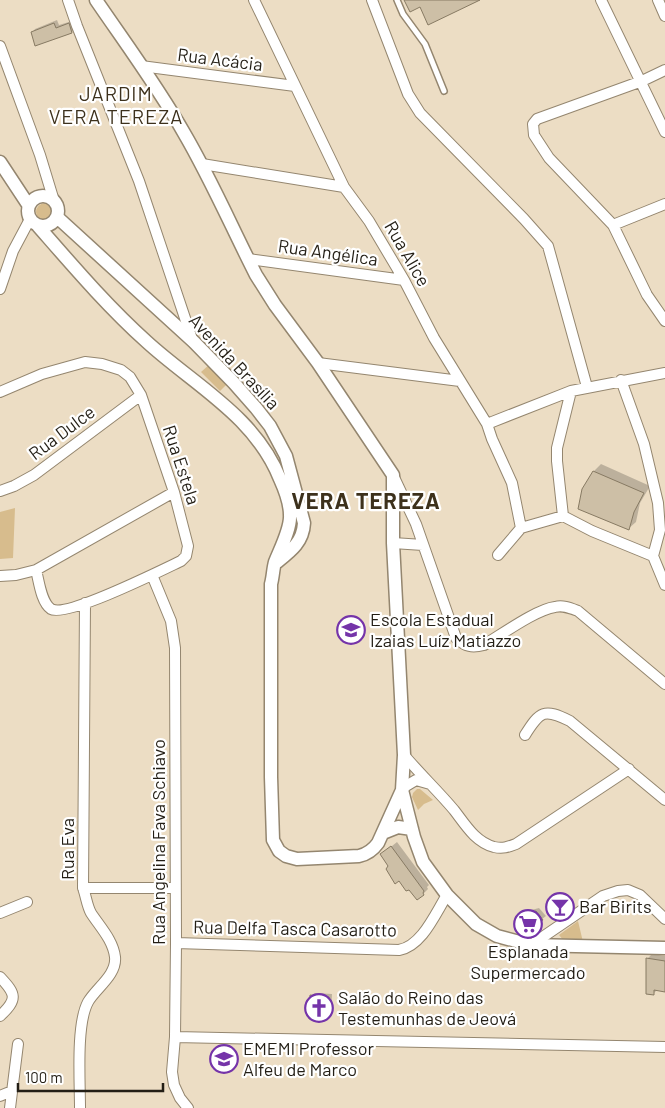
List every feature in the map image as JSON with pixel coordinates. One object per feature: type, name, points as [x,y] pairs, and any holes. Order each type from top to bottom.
[{"type":"street","points":[[68,0],[139,180],[194,342]]},
{"type":"street","points":[[96,0],[168,106],[202,164],[256,275],[393,475],[416,524],[456,638],[464,645],[473,647],[484,645],[543,610],[566,606],[578,611],[665,684]]},
{"type":"street","name":"Rua Alice","points":[[254,0],[344,188],[369,221],[404,280],[434,338],[488,424],[492,439],[512,483],[521,528]]},
{"type":"street","points":[[372,0],[408,94],[420,113],[548,246],[587,387]]},
{"type":"street","points":[[601,0],[642,81],[665,132]]},
{"type":"street","points":[[658,0],[665,16]]},
{"type":"street","points":[[0,46],[57,205],[57,217],[47,226],[34,222],[28,215],[29,206],[35,198],[45,196],[54,201]]},
{"type":"street","name":"Rua Acácia","points":[[141,66],[295,86]]},
{"type":"street","points":[[665,70],[642,81],[537,120],[533,124],[534,135],[549,158],[612,226],[647,294],[665,321]]},
{"type":"street","points":[[0,162],[29,206]]},
{"type":"street","points":[[202,164],[344,188]]},
{"type":"street","points":[[612,226],[665,204]]},
{"type":"street","name":"Avenida Brasília","points":[[57,217],[194,342],[234,383],[270,426],[286,456],[296,514],[274,564],[271,584],[271,777],[273,840],[279,851],[286,856],[297,859],[366,855],[373,850],[383,833],[402,790]]},
{"type":"street","points":[[0,289],[13,251],[34,222]]},
{"type":"street","name":"Avenida Brasília","points":[[34,222],[100,296],[147,343],[214,395],[248,428],[263,447],[276,469],[296,514]]},
{"type":"street","name":"Rua Angélica","points":[[248,259],[404,280]]},
{"type":"street","name":"Rua Estela","points":[[0,392],[42,374],[85,362],[102,364],[121,370],[130,377],[141,395],[174,492],[188,546],[186,556],[181,561],[152,575]]},
{"type":"street","points":[[318,363],[460,381]]},
{"type":"street","points":[[488,424],[571,391],[665,373]]},
{"type":"street","points":[[621,380],[644,444],[658,503],[660,530],[653,556],[665,585]]},
{"type":"street","points":[[563,516],[557,448],[571,391]]},
{"type":"street","name":"Rua Dulce","points":[[0,491],[14,486],[34,474],[141,395]]},
{"type":"street","points":[[393,475],[393,543],[404,755],[402,790],[423,862],[447,895],[476,924],[497,936],[531,945],[664,947]]},
{"type":"street","points":[[0,576],[16,575],[36,570],[174,492]]},
{"type":"street","points":[[498,555],[521,528],[563,516],[592,532],[653,556]]},
{"type":"street","points":[[393,543],[423,546]]},
{"type":"street","points":[[36,570],[46,604],[52,610],[60,611],[85,604],[152,575]]},
{"type":"street","name":"Rua Angelina Fava Schiavo","points":[[152,575],[171,621],[175,648],[176,943],[175,1037],[172,1072],[174,1085],[180,1098],[188,1108]]},
{"type":"street","name":"Rua Eva","points":[[80,1108],[79,1059],[83,1013],[88,1001],[112,971],[115,958],[112,946],[90,912],[83,888],[85,604]]},
{"type":"street","points":[[525,735],[536,718],[544,714],[556,714],[570,721],[665,800]]},
{"type":"street","points":[[404,755],[466,827],[480,840],[493,847],[505,848],[516,844],[629,769]]},
{"type":"street","points":[[402,790],[416,780],[430,784]]},
{"type":"street","points":[[383,833],[398,827],[412,829]]},
{"type":"street","points":[[83,888],[175,888]]},
{"type":"street","points":[[531,945],[603,896],[618,891],[628,890],[640,896],[665,918]]},
{"type":"street","name":"Rua Delfa Tasca Casarotto","points":[[176,943],[399,950],[414,944],[418,940],[447,895]]},
{"type":"street","points":[[0,913],[27,902]]},
{"type":"street","points":[[0,977],[12,990],[13,994],[9,1008],[0,1016]]},
{"type":"street","points":[[175,1037],[665,1047]]},
{"type":"street","points":[[10,1108],[18,1044]]},
{"type":"street","points":[[0,1096],[12,1091]]},
{"type":"lane","points":[[397,0],[403,14],[425,44],[444,90]]},
{"type":"shaded area","points":[[45,203],[51,206],[54,212],[51,218],[45,221],[39,218],[36,212],[39,206]]},
{"type":"shaded area","points":[[210,364],[229,382],[220,391],[201,372]]},
{"type":"shaded area","points":[[15,508],[13,558],[0,559],[0,512]]},
{"type":"shaded area","points":[[417,789],[420,789],[433,800],[424,804],[418,810],[412,797]]},
{"type":"shaded area","points":[[578,921],[583,942],[564,941],[559,935]]},
{"type":"building","points":[[404,0],[480,0],[428,25],[420,7],[410,12]]},
{"type":"building","points":[[54,23],[56,28],[69,23],[72,33],[35,46],[31,32]]},
{"type":"building","points":[[593,471],[644,493],[634,512],[629,530],[578,509],[582,489]]},
{"type":"building","points":[[391,846],[424,891],[424,895],[417,900],[409,890],[406,891],[399,881],[395,884],[386,869],[388,866],[380,854]]},
{"type":"building","name":"Esplanada Supermercado","points":[[536,911],[543,920],[520,931],[520,915]]},
{"type":"building","points":[[646,958],[665,961],[665,992],[654,990],[654,995],[646,994]]},
{"type":"building","name":"Salão do Reino das Testemunhas de Jeová","points":[[310,995],[329,997],[328,1018],[309,1019]]},
{"type":"place","name":"Escola Estadual Izaias Luíz Matiazzo","points":[[351,630]]},
{"type":"place","name":"Bar Birits","points":[[560,907]]},
{"type":"place","name":"Esplanada Supermercado","points":[[528,924]]},
{"type":"place","name":"Salão do Reino das Testemunhas de Jeová","points":[[319,1008]]},
{"type":"place","name":"EMEMI Professor Alfeu de Marco","points":[[224,1059]]},
{"type":"district","name":"JARDIM VERA TEREZA","points":[[116,106]]},
{"type":"district","name":"VERA TEREZA","points":[[366,501]]}]
